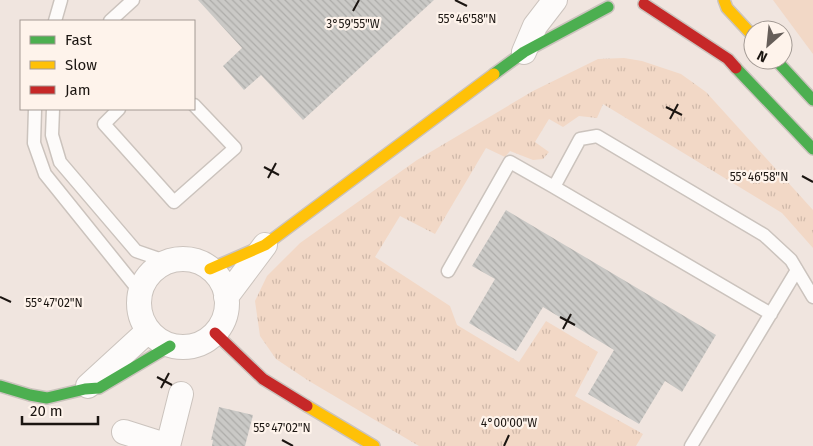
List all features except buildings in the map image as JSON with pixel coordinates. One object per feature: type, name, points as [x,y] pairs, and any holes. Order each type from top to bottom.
[{"type":"street","points":[[524,52],[535,26],[555,0]]},
{"type":"street","points":[[724,0],[727,8],[743,25]]},
{"type":"street","points":[[595,2],[608,7],[626,7],[648,2],[728,59],[813,149]]},
{"type":"street","points":[[210,269],[265,245],[524,52],[608,7]]},
{"type":"street","points":[[785,70],[813,100]]},
{"type":"street","points":[[226,297],[265,245]]},
{"type":"street","points":[[183,260],[198,262],[210,269],[220,281],[226,297],[226,312],[215,334],[203,342],[185,347],[170,346],[156,339],[148,332],[141,319],[138,307],[140,292],[152,272],[168,262],[183,260]]},
{"type":"street","points":[[85,389],[148,332]]},
{"type":"street","points":[[215,334],[263,379],[374,446]]},
{"type":"street","points":[[0,386],[47,398],[85,389],[99,388],[170,346]]},
{"type":"street","points":[[124,432],[168,446],[181,394]]},
{"type":"lane","points":[[55,20],[60,0]]},
{"type":"lane","points":[[113,20],[133,0]]},
{"type":"lane","points":[[118,110],[104,124],[174,202],[235,148],[195,106]]},
{"type":"lane","points":[[36,110],[34,143],[45,174],[140,292]]},
{"type":"lane","points":[[53,110],[52,136],[60,162],[136,251],[168,262]]},
{"type":"lane","points":[[554,187],[580,139],[597,136],[764,235],[791,260],[813,297]]},
{"type":"lane","points":[[448,271],[510,162],[771,314]]},
{"type":"lane","points":[[691,446],[797,270]]},
{"type":"green space","points":[[773,0],[813,0],[813,54],[793,27],[793,20],[788,20]]},
{"type":"green space","points":[[624,58],[642,61],[681,74],[706,92],[813,210],[813,248],[782,213],[603,104],[597,118],[579,116],[563,127],[549,119],[535,142],[549,152],[543,159],[533,160],[510,151],[505,157],[486,148],[435,234],[400,216],[375,257],[450,306],[457,325],[519,362],[546,321],[598,352],[575,396],[643,434],[636,446],[419,446],[309,381],[276,359],[260,336],[255,301],[267,276],[300,243],[417,160],[533,91],[598,59]]},
{"type":"traffic: fast","points":[[494,74],[524,52],[608,7]]},
{"type":"traffic: fast","points":[[736,68],[813,149]]},
{"type":"traffic: fast","points":[[785,70],[813,100]]},
{"type":"traffic: fast","points":[[0,386],[47,398],[85,389],[99,388],[170,346]]},
{"type":"traffic: slow","points":[[724,0],[727,8],[743,25]]},
{"type":"traffic: slow","points":[[210,269],[265,245],[494,74]]},
{"type":"traffic: slow","points":[[307,406],[374,446]]},
{"type":"traffic: jam","points":[[644,4],[728,59],[736,68]]},
{"type":"traffic: jam","points":[[215,333],[263,379],[307,406]]}]
